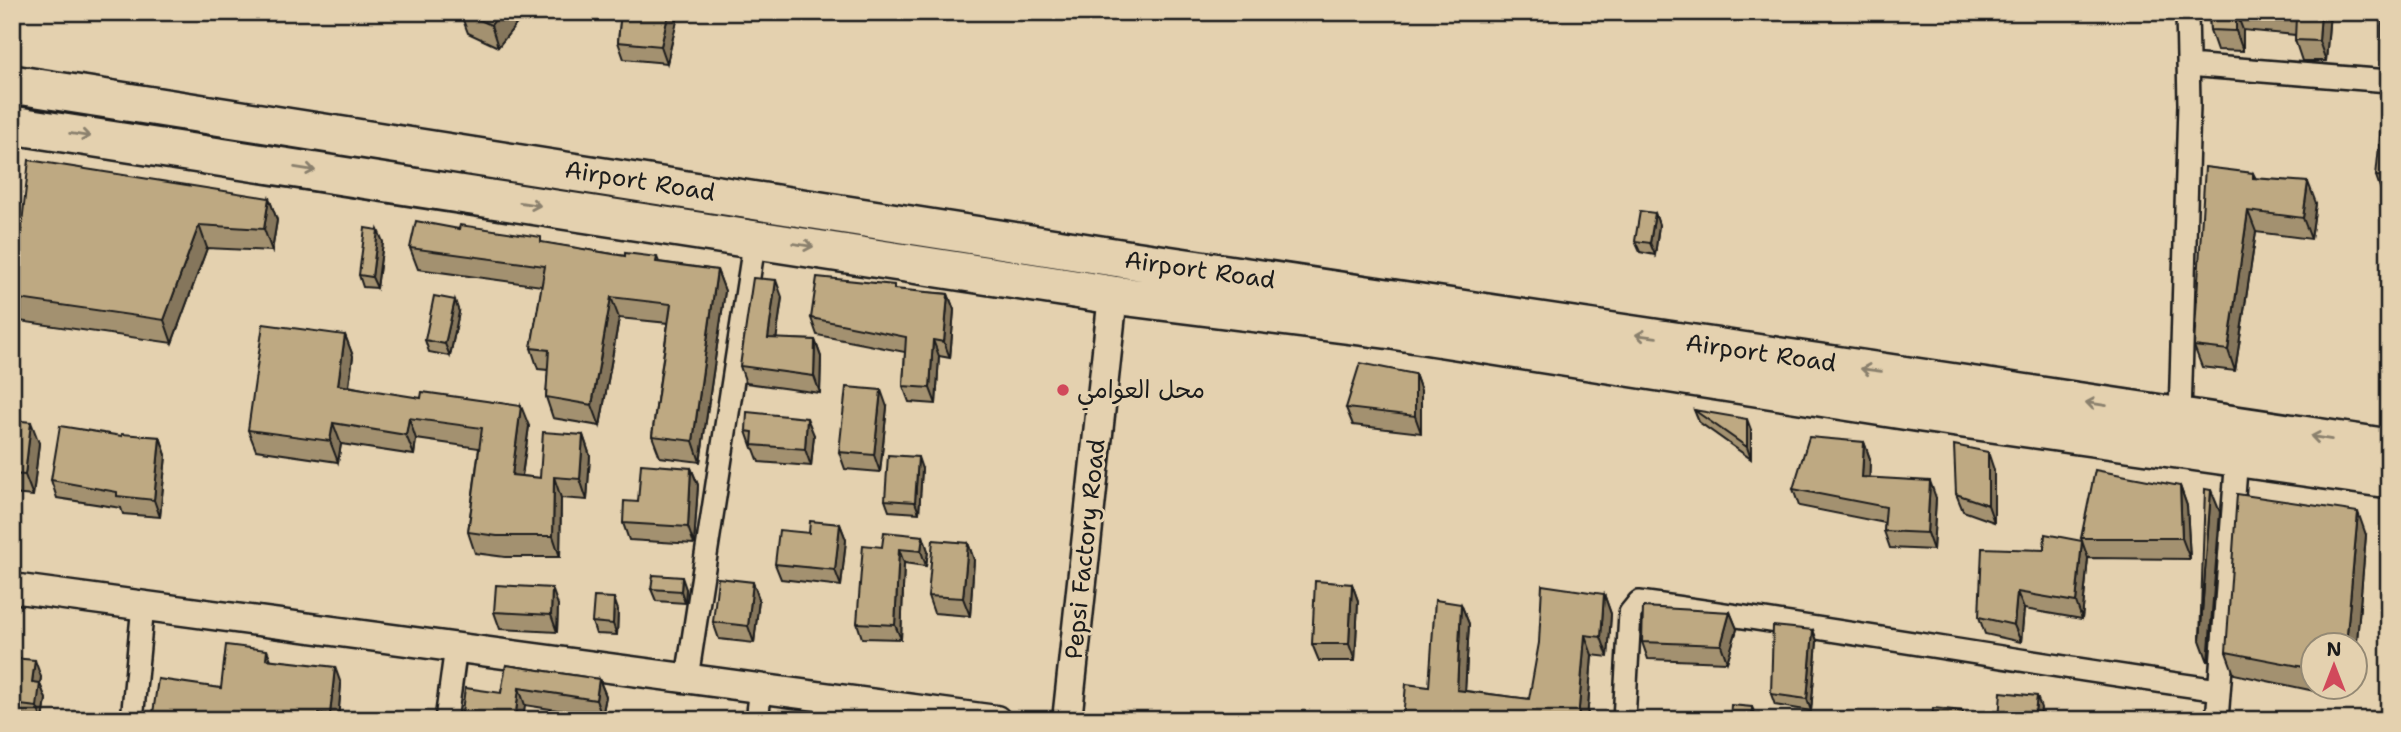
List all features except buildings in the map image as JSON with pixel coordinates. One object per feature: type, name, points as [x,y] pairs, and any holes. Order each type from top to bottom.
[{"type":"highway","name":"Airport Road","points":[[12,84],[1126,259],[2389,448]]},
{"type":"highway","name":"Airport Road","points":[[12,125],[1113,295],[1418,334],[1922,413],[2389,479]]},
{"type":"highway","points":[[1922,413],[1923,377]]},
{"type":"street","points":[[2180,416],[2188,12]]},
{"type":"street","points":[[2188,65],[2389,81]]},
{"type":"street","points":[[687,678],[755,238]]},
{"type":"street","name":"Pepsi Factory Road","points":[[1067,720],[1113,295]]},
{"type":"street","points":[[2217,720],[2237,456]]},
{"type":"street","points":[[12,588],[996,720]]},
{"type":"street","points":[[1624,720],[1630,613],[1639,602],[1803,624],[2048,666],[2219,690]]},
{"type":"street","points":[[132,720],[143,605]]},
{"type":"street","points":[[446,720],[456,647]]},
{"type":"street","points":[[757,720],[761,688]]},
{"type":"place","name":"محل العوامي","points":[[1063,390]]}]
